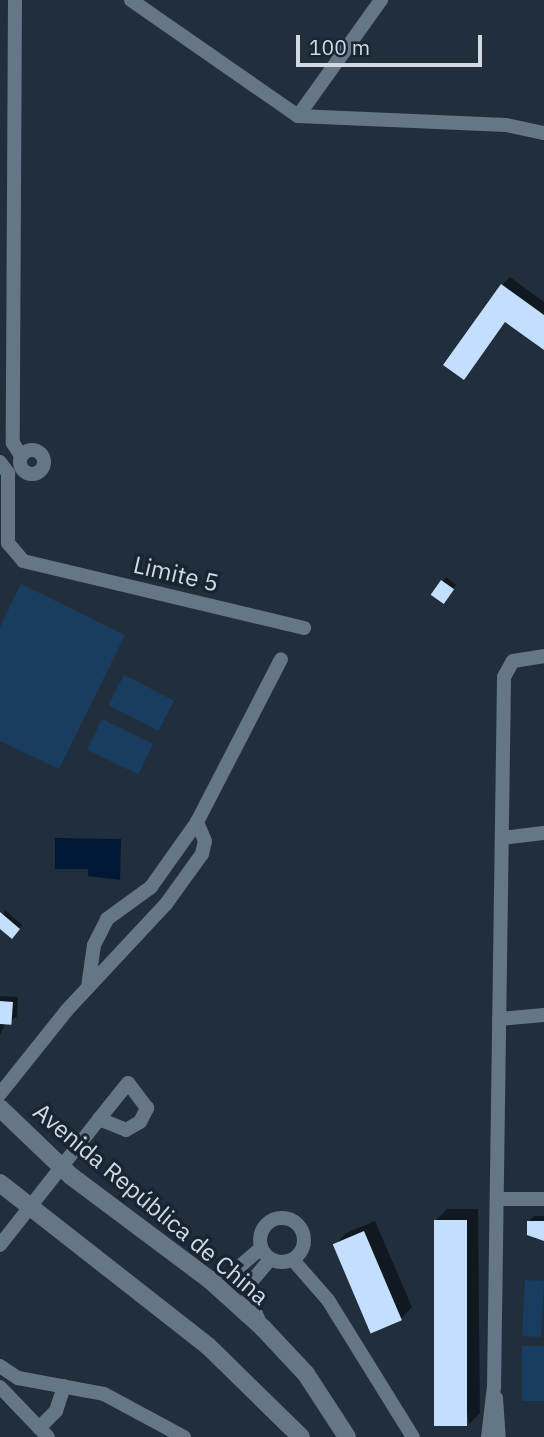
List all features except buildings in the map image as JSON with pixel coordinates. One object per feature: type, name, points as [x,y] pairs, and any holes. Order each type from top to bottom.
[{"type":"main road","name":"Avenida República de China","points":[[0,1108],[61,1167],[210,1280],[263,1328],[306,1374],[347,1437]]},
{"type":"main road","points":[[0,1183],[208,1346],[301,1437]]},
{"type":"street","points":[[15,0],[13,443],[22,456]]},
{"type":"street","points":[[131,0],[153,5],[202,54],[298,116],[506,125],[544,133]]},
{"type":"street","points":[[298,116],[381,0]]},
{"type":"street","name":"Limite 5","points":[[0,463],[8,481],[7,536],[14,556],[36,565],[304,628]]},
{"type":"street","points":[[488,1437],[494,1387],[505,671],[513,661],[544,656]]},
{"type":"street","points":[[88,988],[94,946],[107,919],[150,887],[197,822],[281,659]]},
{"type":"street","points":[[0,1094],[88,988],[166,904],[202,853],[205,841],[197,822]]},
{"type":"street","points":[[502,838],[544,833]]},
{"type":"street","points":[[499,1019],[544,1015]]},
{"type":"street","points":[[0,1245],[99,1119]]},
{"type":"street","points":[[497,1199],[544,1199]]},
{"type":"street","points":[[263,1328],[246,1288],[266,1253],[264,1227],[275,1219],[290,1219],[304,1235],[302,1249],[293,1260]]},
{"type":"street","points":[[210,1280],[231,1274],[266,1253],[293,1260],[328,1300],[413,1437]]},
{"type":"street","points":[[0,1366],[18,1378],[115,1399],[184,1437]]},
{"type":"street","points":[[0,1387],[43,1433],[56,1411],[64,1386]]},
{"type":"street","points":[[494,1387],[499,1437]]},
{"type":"shaded area","points":[[21,584],[125,635],[59,769],[0,741],[0,627]]},
{"type":"shaded area","points":[[124,675],[174,700],[158,731],[109,705]]},
{"type":"shaded area","points":[[102,719],[153,744],[138,775],[87,750]]},
{"type":"shaded area","points":[[55,838],[121,839],[120,880],[88,876],[88,869],[55,869]]},
{"type":"shaded area","points":[[525,1280],[544,1281],[541,1337],[522,1336]]},
{"type":"shaded area","points":[[522,1346],[544,1346],[544,1401],[522,1401]]}]
